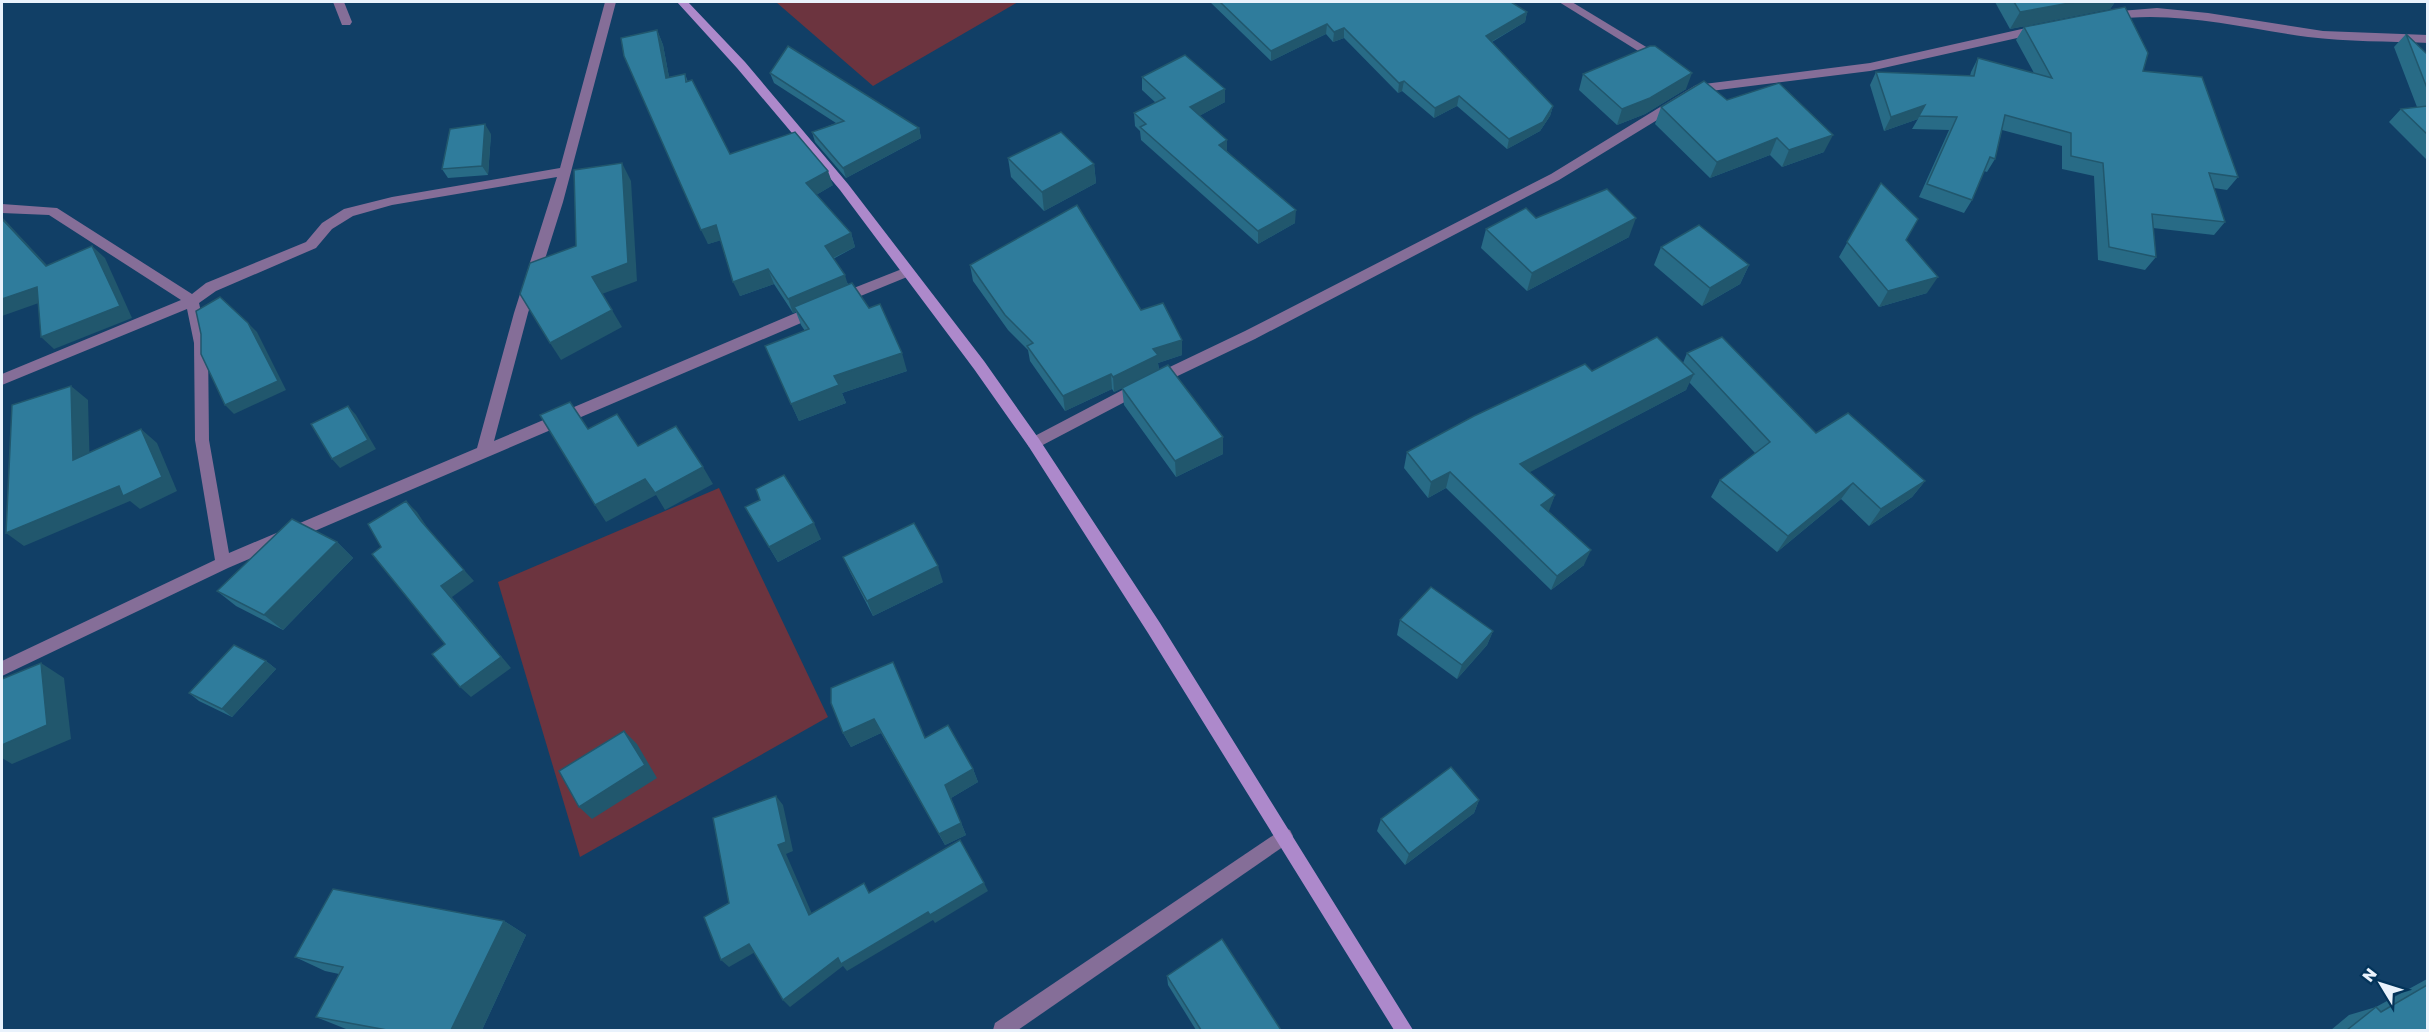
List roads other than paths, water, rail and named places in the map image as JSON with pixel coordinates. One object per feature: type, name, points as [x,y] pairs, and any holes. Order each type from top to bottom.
[{"type":"street","points":[[339,2],[346,22]]},
{"type":"street","points":[[484,450],[521,313],[565,171],[610,2]]},
{"type":"street","points":[[682,2],[741,65],[844,187],[979,365],[1034,443],[1154,628],[1404,1030]]},
{"type":"street","points":[[1565,2],[1671,68]]},
{"type":"street","points":[[2095,18],[2148,11],[2239,21],[2310,33],[2427,39]]},
{"type":"street","points":[[1034,443],[1135,390],[1250,335],[1555,177],[1695,85],[1870,67],[2050,27]]},
{"type":"street","points":[[2,380],[192,301],[211,287],[310,245],[327,226],[349,212],[392,201],[565,171]]},
{"type":"street","points":[[2,208],[51,211],[192,301],[201,343],[202,440],[223,562]]},
{"type":"street","points":[[2,669],[223,562],[907,272]]},
{"type":"street","points":[[1002,1030],[1284,836]]}]
